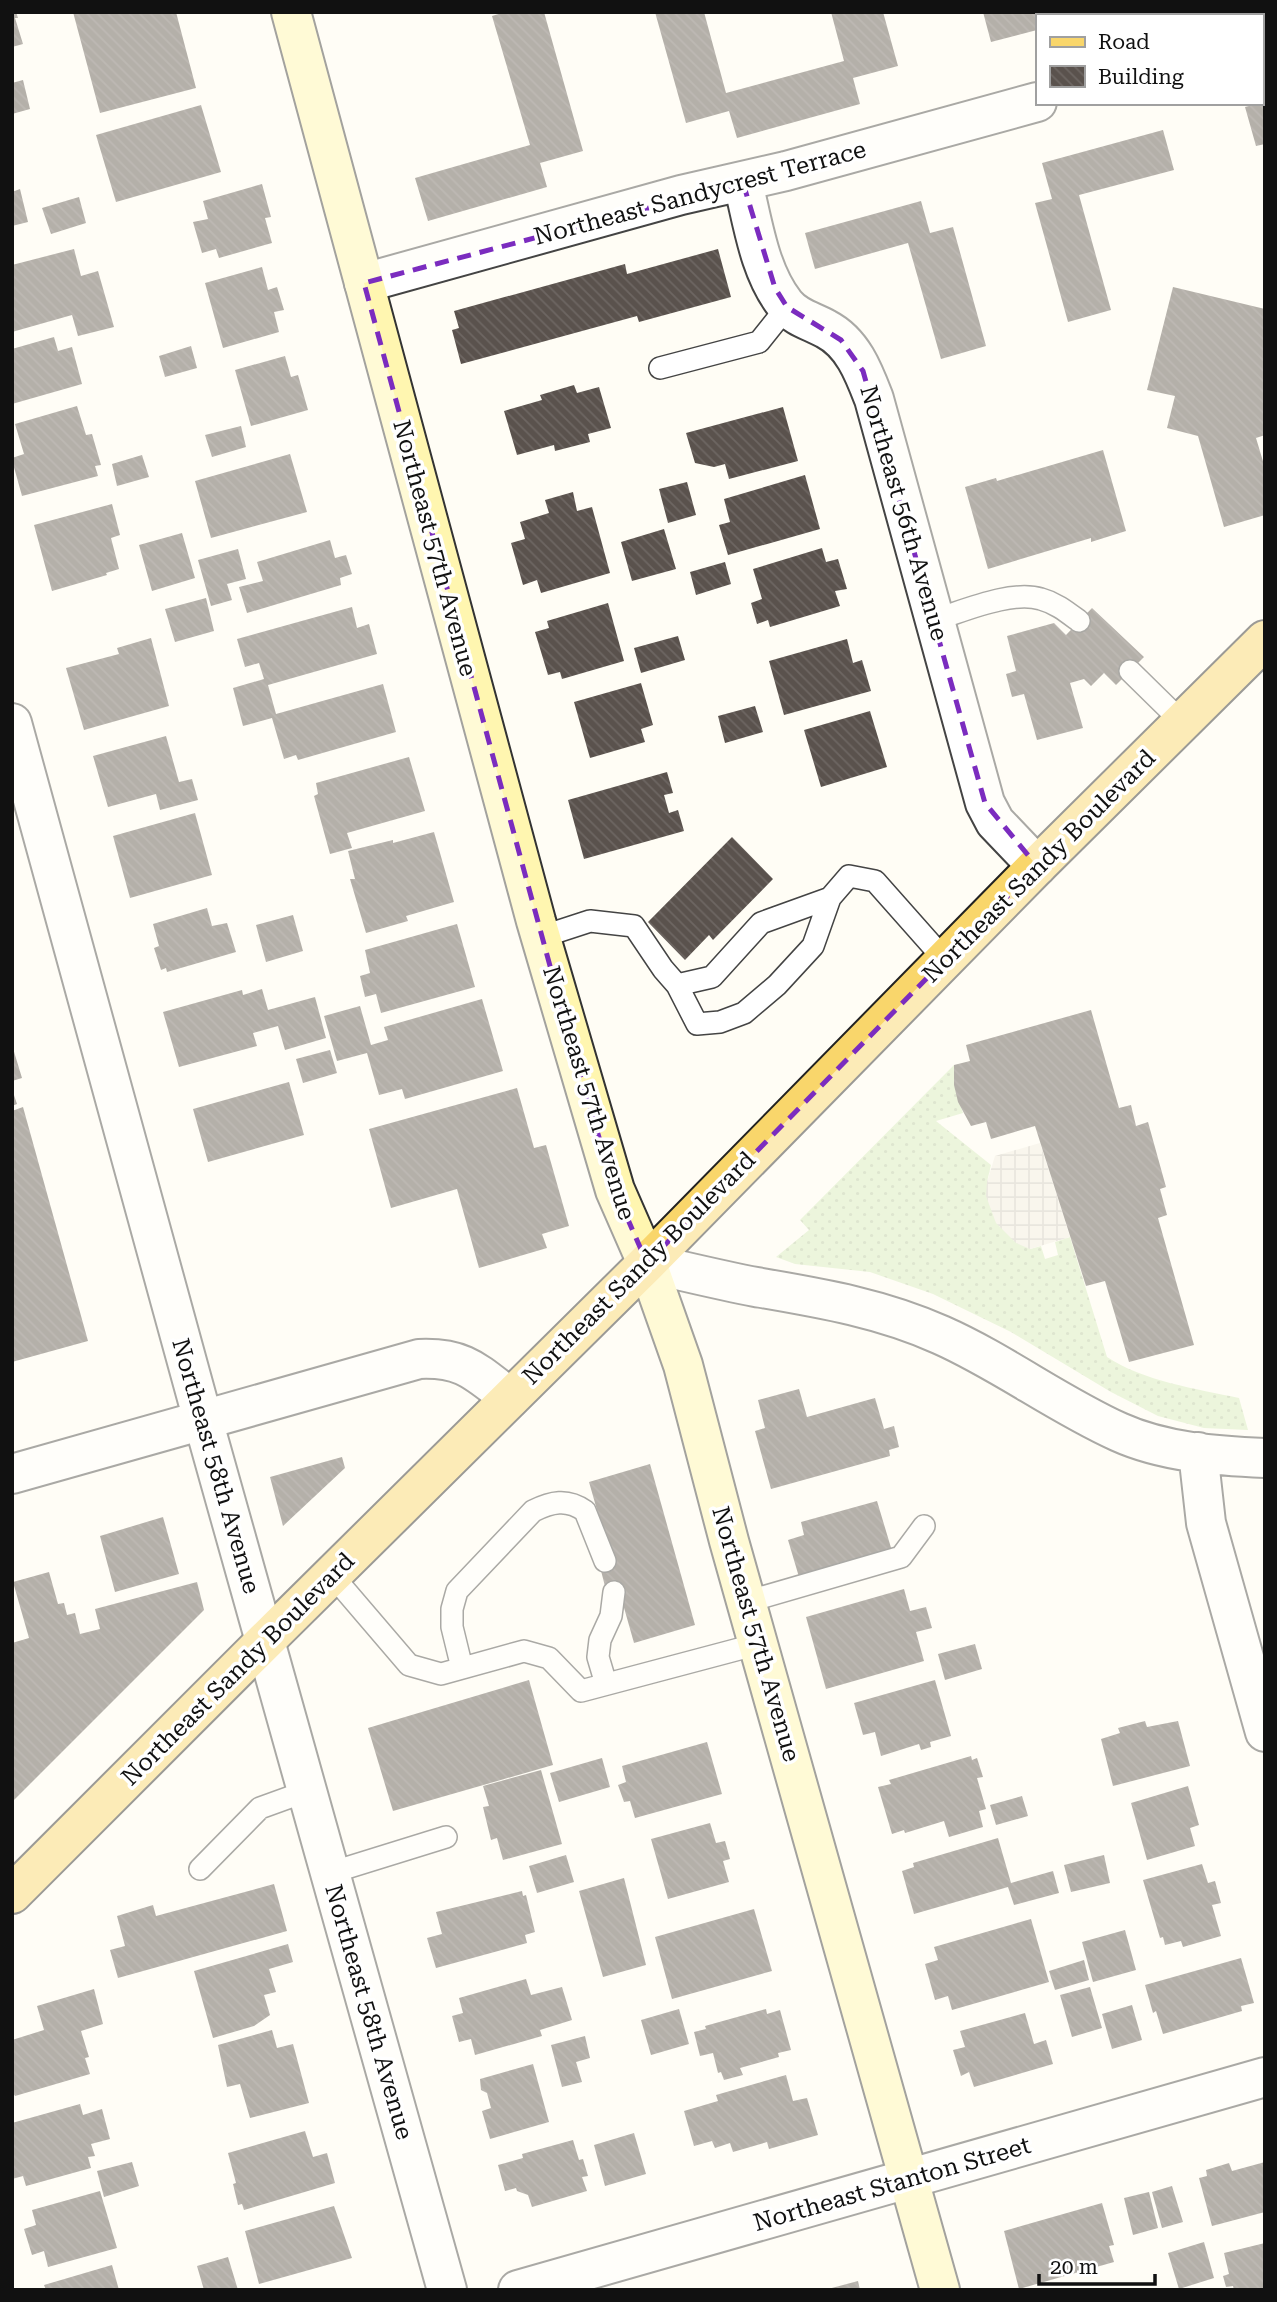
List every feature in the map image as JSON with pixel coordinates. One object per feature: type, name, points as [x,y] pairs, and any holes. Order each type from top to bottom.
[{"type":"main road","name":"Northeast 57th Avenue","points":[[291,12],[541,937],[615,1190],[647,1263],[683,1365],[746,1602],[940,2290]]},
{"type":"main road","name":"Northeast Sandy Boulevard","points":[[12,1894],[647,1263],[1037,866],[1265,640]]},
{"type":"street","name":"Northeast Sandycrest Terrace","points":[[364,283],[681,195],[743,183],[1036,102]]},
{"type":"street","name":"Northeast 56th Avenue","points":[[743,183],[764,265],[787,307],[808,323],[826,329],[841,340],[853,353],[863,372],[874,399],[989,813],[1037,866]]},
{"type":"street","name":"Northeast 58th Avenue","points":[[12,723],[202,1420],[447,2290]]},
{"type":"street","points":[[647,1263],[754,1286],[822,1297],[879,1311],[942,1335],[1120,1433],[1162,1446],[1265,1458]]},
{"type":"street","points":[[12,1474],[419,1359],[435,1358],[467,1365],[510,1398]]},
{"type":"street","points":[[1198,1452],[1206,1523],[1265,1732]]},
{"type":"street","name":"Northeast Stanton Street","points":[[518,2290],[1265,2077]]},
{"type":"lane","points":[[660,368],[759,342],[787,307]]},
{"type":"lane","points":[[934,620],[1018,596],[1039,598],[1059,606],[1079,621]]},
{"type":"lane","points":[[1130,671],[1182,723]]},
{"type":"lane","points":[[541,937],[590,921],[634,926],[677,985],[697,1024],[720,1022],[744,1013],[777,985],[813,946],[830,898],[849,876],[875,880],[945,960]]},
{"type":"lane","points":[[677,985],[712,977],[761,923],[830,898]]},
{"type":"lane","points":[[462,1668],[452,1627],[452,1609],[457,1591],[533,1511],[548,1503],[577,1505],[584,1511],[605,1561]]},
{"type":"lane","points":[[746,1602],[901,1558],[925,1526]]},
{"type":"lane","points":[[331,1575],[409,1665],[441,1674],[524,1651],[549,1658],[581,1691],[758,1644]]},
{"type":"lane","points":[[606,1684],[598,1657],[600,1640],[611,1616],[614,1592]]},
{"type":"lane","points":[[200,1869],[260,1808],[307,1791]]},
{"type":"lane","points":[[330,1873],[446,1837]]},
{"type":"highlighted area","points":[[743,183],[775,288],[787,307],[841,340],[863,371],[985,803],[1037,866],[647,1263],[615,1190],[577,1065],[364,283]]},
{"type":"green space","points":[[954,1065],[955,1088],[963,1113],[936,1121],[991,1165],[987,1182],[1030,1249],[1041,1246],[1045,1259],[1058,1255],[1055,1242],[1070,1237],[1107,1357],[1154,1378],[1239,1398],[1248,1430],[1204,1428],[1158,1416],[1111,1392],[1011,1332],[933,1294],[870,1272],[795,1264],[776,1257],[809,1230],[800,1220]]},
{"type":"shaded area","points":[[1040,1143],[1070,1237],[1030,1249],[1016,1243],[996,1223],[986,1196],[987,1182],[995,1156]]},
{"type":"building","points":[[12,12],[16,12],[18,18],[15,18],[23,44],[12,47]]},
{"type":"building","points":[[73,12],[176,12],[196,88],[100,113]]},
{"type":"building","points":[[505,12],[544,12],[583,151],[540,163],[547,187],[428,221],[415,178],[530,145],[492,16]]},
{"type":"building","points":[[655,12],[704,12],[726,93],[844,61],[831,12],[883,12],[898,66],[853,78],[860,104],[737,138],[729,111],[686,123]]},
{"type":"building","points":[[983,12],[1170,14],[1036,14],[1036,30],[991,42]]},
{"type":"building","points":[[23,80],[30,109],[12,114],[12,83]]},
{"type":"building","points":[[1263,102],[1265,144],[1256,146],[1245,107],[1263,105]]},
{"type":"building","points":[[201,105],[221,172],[116,202],[96,135]]},
{"type":"building","points":[[1163,130],[1174,170],[1079,195],[1111,310],[1068,322],[1035,203],[1052,199],[1042,163]]},
{"type":"building","points":[[262,184],[271,217],[265,218],[272,243],[219,258],[216,249],[202,253],[193,222],[208,219],[203,201]]},
{"type":"building","points":[[20,189],[28,222],[12,226],[12,192]]},
{"type":"building","points":[[79,197],[86,223],[51,234],[42,208]]},
{"type":"building","points":[[921,201],[930,233],[953,227],[986,346],[941,359],[908,243],[815,269],[805,233]]},
{"type":"building","points":[[74,249],[81,276],[98,271],[114,327],[78,336],[72,315],[12,332],[12,265]]},
{"type":"building","points":[[718,249],[731,297],[639,322],[637,316],[461,364],[452,330],[459,328],[454,311],[625,264],[627,274]]},
{"type":"building","points":[[262,267],[268,290],[277,287],[284,310],[274,312],[279,332],[223,348],[205,283]]},
{"type":"building","points":[[1173,287],[1265,309],[1265,435],[1256,438],[1265,468],[1265,515],[1224,527],[1198,436],[1167,428],[1175,396],[1147,390]]},
{"type":"building","points":[[54,337],[58,351],[72,347],[82,384],[12,404],[12,349]]},
{"type":"building","points":[[191,346],[197,368],[165,377],[159,356]]},
{"type":"building","points":[[285,356],[291,377],[298,375],[308,410],[251,426],[235,370]]},
{"type":"building","points":[[574,385],[577,393],[599,387],[611,428],[588,434],[590,442],[555,451],[554,445],[517,455],[504,411],[542,400],[540,395]]},
{"type":"building","points":[[77,406],[86,435],[92,434],[101,465],[95,466],[98,476],[22,496],[12,460],[24,454],[15,424]]},
{"type":"building","points":[[783,407],[798,461],[729,479],[725,464],[714,467],[695,463],[686,433]]},
{"type":"building","points":[[241,426],[246,447],[212,457],[205,435]]},
{"type":"building","points":[[1103,450],[1126,531],[1091,542],[1091,538],[988,569],[965,487],[996,478],[997,481]]},
{"type":"building","points":[[290,454],[307,512],[211,538],[195,481]]},
{"type":"building","points":[[142,455],[149,477],[117,486],[112,464]]},
{"type":"building","points":[[805,475],[820,529],[728,555],[719,525],[730,522],[724,499]]},
{"type":"building","points":[[687,482],[696,515],[668,523],[659,489]]},
{"type":"building","points":[[573,492],[577,511],[592,507],[610,573],[541,593],[537,580],[523,585],[511,543],[525,539],[520,522],[549,513],[545,500]]},
{"type":"building","points":[[112,504],[120,535],[111,538],[119,569],[52,591],[34,525]]},
{"type":"building","points":[[664,529],[676,569],[632,581],[621,542]]},
{"type":"building","points":[[182,533],[195,578],[152,591],[139,545]]},
{"type":"building","points":[[330,540],[335,558],[346,555],[352,574],[340,578],[341,585],[247,613],[239,587],[263,581],[257,562]]},
{"type":"building","points":[[822,548],[826,562],[838,559],[847,589],[835,591],[840,606],[770,627],[768,620],[757,624],[751,603],[762,599],[753,569]]},
{"type":"building","points":[[238,549],[246,579],[227,584],[232,600],[211,606],[198,560]]},
{"type":"building","points":[[725,562],[731,584],[696,595],[690,572]]},
{"type":"building","points":[[206,598],[214,631],[175,642],[165,609]]},
{"type":"building","points":[[608,603],[624,661],[562,679],[560,672],[548,675],[535,632],[549,628],[547,621]]},
{"type":"building","points":[[352,607],[357,628],[369,624],[377,654],[268,685],[276,714],[383,684],[396,732],[298,760],[296,755],[284,759],[272,718],[243,726],[233,688],[264,679],[259,663],[245,667],[237,639]]},
{"type":"building","points":[[1092,608],[1144,657],[1116,685],[1104,673],[1091,686],[1084,679],[1070,683],[1083,728],[1037,740],[1024,694],[1012,697],[1006,674],[1016,671],[1007,636],[1054,623],[1066,635]]},
{"type":"building","points":[[678,636],[685,660],[641,673],[634,648]]},
{"type":"building","points":[[151,638],[169,706],[84,730],[66,668],[119,654],[117,648]]},
{"type":"building","points":[[847,639],[853,663],[862,660],[871,691],[784,715],[769,661]]},
{"type":"building","points":[[641,683],[653,725],[641,729],[645,742],[590,758],[574,702]]},
{"type":"building","points":[[755,706],[763,732],[725,743],[718,716]]},
{"type":"building","points":[[870,711],[887,767],[821,787],[804,730]]},
{"type":"building","points":[[166,736],[179,782],[192,779],[198,800],[160,810],[156,794],[108,807],[93,756]]},
{"type":"building","points":[[409,757],[425,811],[347,833],[352,848],[330,854],[314,796],[318,794],[316,783]]},
{"type":"building","points":[[667,772],[673,793],[664,795],[669,813],[678,810],[684,831],[584,859],[568,800]]},
{"type":"building","points":[[195,813],[212,875],[130,898],[113,836]]},
{"type":"building","points":[[434,832],[454,902],[406,916],[408,921],[366,933],[350,879],[355,879],[348,851]]},
{"type":"building","points":[[732,837],[773,879],[713,940],[709,935],[685,960],[648,922]]},
{"type":"building","points":[[207,908],[212,926],[227,923],[236,952],[167,972],[166,968],[161,970],[154,948],[159,946],[153,924]]},
{"type":"building","points":[[293,915],[303,951],[266,962],[256,925]]},
{"type":"building","points":[[457,924],[475,987],[381,1013],[376,994],[365,997],[360,976],[370,973],[365,950]]},
{"type":"building","points":[[262,989],[268,1010],[315,997],[326,1038],[285,1050],[278,1026],[253,1033],[257,1046],[179,1067],[163,1012],[242,990],[243,995]]},
{"type":"building","points":[[482,999],[503,1071],[405,1099],[402,1089],[379,1095],[367,1053],[337,1061],[324,1016],[360,1006],[371,1045],[388,1040],[384,1027]]},
{"type":"building","points":[[1091,1010],[1119,1108],[1131,1105],[1136,1126],[1148,1122],[1166,1187],[1160,1189],[1167,1215],[1158,1218],[1194,1345],[1129,1362],[1105,1281],[1086,1286],[1035,1126],[991,1139],[986,1122],[971,1126],[958,1102],[954,1085],[954,1065],[970,1061],[966,1045]]},
{"type":"building","points":[[12,1045],[22,1078],[12,1081]]},
{"type":"building","points":[[330,1050],[337,1073],[303,1083],[296,1059]]},
{"type":"building","points":[[289,1082],[304,1135],[208,1162],[193,1109]]},
{"type":"building","points":[[517,1088],[534,1148],[546,1145],[569,1226],[542,1234],[547,1248],[479,1268],[457,1189],[391,1208],[369,1129]]},
{"type":"building","points":[[12,1089],[17,1104],[12,1106]]},
{"type":"building","points":[[23,1107],[88,1341],[12,1362],[12,1111]]},
{"type":"building","points":[[799,1389],[807,1417],[875,1398],[884,1429],[894,1426],[899,1447],[889,1450],[890,1456],[771,1489],[755,1431],[765,1428],[758,1400]]},
{"type":"building","points":[[342,1457],[345,1468],[283,1526],[270,1477]]},
{"type":"building","points":[[650,1464],[695,1625],[634,1643],[619,1590],[607,1594],[599,1563],[611,1559],[589,1482]]},
{"type":"building","points":[[877,1501],[892,1551],[799,1577],[788,1540],[804,1535],[801,1522]]},
{"type":"building","points":[[163,1517],[179,1574],[115,1592],[100,1536]]},
{"type":"building","points":[[49,1572],[58,1604],[64,1603],[67,1615],[75,1613],[80,1634],[100,1629],[95,1609],[197,1582],[204,1610],[12,1802],[12,1643],[29,1638],[13,1582]]},
{"type":"building","points":[[904,1589],[910,1611],[926,1607],[932,1628],[916,1632],[924,1661],[826,1689],[806,1617]]},
{"type":"building","points":[[975,1644],[982,1669],[945,1680],[938,1654]]},
{"type":"building","points":[[529,1680],[553,1765],[393,1811],[368,1728]]},
{"type":"building","points":[[935,1680],[951,1736],[930,1742],[931,1747],[921,1750],[919,1744],[881,1756],[875,1732],[863,1735],[854,1703]]},
{"type":"building","points":[[1145,1721],[1147,1727],[1178,1721],[1190,1766],[1113,1786],[1101,1739],[1120,1733],[1118,1728]]},
{"type":"building","points":[[707,1742],[722,1794],[635,1818],[630,1801],[624,1802],[618,1785],[626,1782],[622,1766]]},
{"type":"building","points":[[971,1756],[972,1760],[977,1758],[983,1777],[977,1778],[986,1809],[979,1811],[983,1827],[949,1837],[944,1821],[905,1833],[904,1830],[892,1834],[878,1787],[891,1784],[889,1780]]},
{"type":"building","points":[[602,1758],[610,1787],[559,1802],[550,1773]]},
{"type":"building","points":[[541,1770],[562,1844],[503,1860],[497,1838],[491,1840],[483,1807],[489,1806],[483,1786]]},
{"type":"building","points":[[1188,1786],[1199,1825],[1190,1828],[1195,1846],[1147,1860],[1131,1803]]},
{"type":"building","points":[[1022,1796],[1028,1816],[996,1825],[990,1805]]},
{"type":"building","points":[[710,1823],[716,1843],[725,1841],[730,1859],[723,1861],[729,1882],[668,1899],[651,1839]]},
{"type":"building","points":[[998,1838],[1011,1883],[1053,1871],[1059,1893],[1014,1905],[1008,1887],[914,1914],[902,1871],[914,1867],[913,1863]]},
{"type":"building","points":[[566,1855],[574,1882],[537,1893],[529,1866]]},
{"type":"building","points":[[1104,1855],[1110,1883],[1071,1892],[1064,1865]]},
{"type":"building","points":[[1202,1864],[1208,1883],[1215,1881],[1221,1903],[1212,1905],[1221,1936],[1183,1947],[1181,1941],[1165,1945],[1163,1937],[1160,1938],[1143,1880]]},
{"type":"building","points":[[624,1878],[646,1965],[603,1977],[579,1891]]},
{"type":"building","points":[[274,1884],[287,1931],[118,1978],[110,1950],[125,1946],[117,1916],[153,1905],[156,1916]]},
{"type":"building","points":[[522,1891],[523,1896],[526,1895],[535,1932],[525,1935],[527,1943],[436,1968],[427,1938],[442,1934],[436,1912]]},
{"type":"building","points":[[754,1909],[772,1971],[672,1999],[655,1937]]},
{"type":"building","points":[[1031,1919],[1049,1982],[952,2010],[948,1996],[935,2000],[925,1964],[938,1960],[934,1947]]},
{"type":"building","points":[[1125,1930],[1136,1970],[1093,1982],[1082,1942]]},
{"type":"building","points":[[288,1944],[293,1962],[269,1969],[276,1992],[264,1995],[270,2015],[254,2026],[213,2038],[194,1971]]},
{"type":"building","points":[[1241,1958],[1254,2003],[1241,2006],[1242,2011],[1163,2034],[1156,2011],[1153,2013],[1145,1985]]},
{"type":"building","points":[[1084,1960],[1089,1980],[1055,1990],[1049,1971]]},
{"type":"building","points":[[526,1979],[531,1995],[562,1987],[572,2020],[540,2030],[542,2036],[475,2055],[471,2039],[459,2042],[452,2016],[463,2013],[459,1998]]},
{"type":"building","points":[[1090,1987],[1102,2028],[1072,2037],[1060,1995]]},
{"type":"building","points":[[94,1989],[103,2024],[81,2031],[89,2057],[85,2058],[90,2074],[15,2096],[12,2091],[12,2040],[44,2030],[37,2006]]},
{"type":"building","points":[[1132,2005],[1142,2040],[1112,2049],[1102,2014]]},
{"type":"building","points":[[679,2009],[689,2044],[651,2055],[641,2020]]},
{"type":"building","points":[[766,2009],[767,2014],[780,2010],[791,2050],[778,2053],[779,2057],[740,2068],[743,2075],[724,2080],[721,2072],[718,2073],[713,2053],[700,2056],[694,2032],[706,2029],[705,2026]]},
{"type":"building","points":[[1025,2013],[1034,2044],[1046,2040],[1053,2064],[974,2087],[969,2072],[961,2076],[953,2050],[965,2047],[960,2031]]},
{"type":"building","points":[[272,2030],[277,2048],[293,2044],[309,2103],[250,2118],[240,2084],[227,2087],[218,2045]]},
{"type":"building","points":[[585,2036],[590,2058],[576,2062],[582,2082],[562,2087],[551,2045]]},
{"type":"building","points":[[533,2064],[549,2122],[490,2139],[482,2111],[491,2108],[487,2093],[481,2090],[480,2079]]},
{"type":"building","points":[[786,2075],[793,2101],[807,2098],[818,2135],[769,2149],[767,2142],[733,2152],[730,2143],[715,2148],[712,2141],[694,2146],[684,2111],[718,2101],[716,2095]]},
{"type":"building","points":[[80,2104],[83,2115],[102,2109],[110,2139],[91,2144],[95,2156],[88,2157],[91,2168],[26,2186],[23,2176],[12,2179],[12,2123]]},
{"type":"building","points":[[305,2131],[313,2157],[327,2153],[335,2183],[244,2210],[242,2204],[238,2205],[233,2184],[236,2183],[228,2153]]},
{"type":"building","points":[[634,2133],[646,2174],[605,2186],[594,2145]]},
{"type":"building","points":[[573,2140],[579,2160],[583,2159],[588,2176],[582,2177],[587,2191],[532,2207],[528,2195],[516,2188],[505,2191],[498,2165],[523,2158],[522,2154]]},
{"type":"building","points":[[132,2162],[139,2186],[104,2197],[97,2171]]},
{"type":"building","points":[[1265,2162],[1265,2212],[1212,2226],[1199,2178],[1207,2176],[1206,2170],[1229,2163],[1232,2171]]},
{"type":"building","points":[[1172,2186],[1183,2222],[1162,2228],[1152,2192]]},
{"type":"building","points":[[100,2191],[117,2248],[48,2267],[44,2251],[32,2255],[24,2229],[36,2225],[32,2210]]},
{"type":"building","points":[[1149,2192],[1158,2228],[1133,2235],[1124,2198]]},
{"type":"building","points":[[1102,2203],[1114,2245],[1109,2246],[1114,2262],[1019,2289],[1004,2231]]},
{"type":"building","points":[[334,2206],[352,2258],[259,2284],[245,2231]]},
{"type":"building","points":[[1204,2242],[1214,2278],[1179,2289],[1168,2253]]},
{"type":"building","points":[[1265,2243],[1265,2290],[1234,2290],[1233,2286],[1226,2287],[1223,2276],[1229,2274],[1224,2253]]},
{"type":"building","points":[[228,2257],[238,2290],[204,2290],[197,2266]]},
{"type":"building","points":[[112,2265],[119,2290],[46,2290],[44,2285]]},
{"type":"building","points":[[858,2281],[860,2290],[828,2290],[828,2289]]}]
